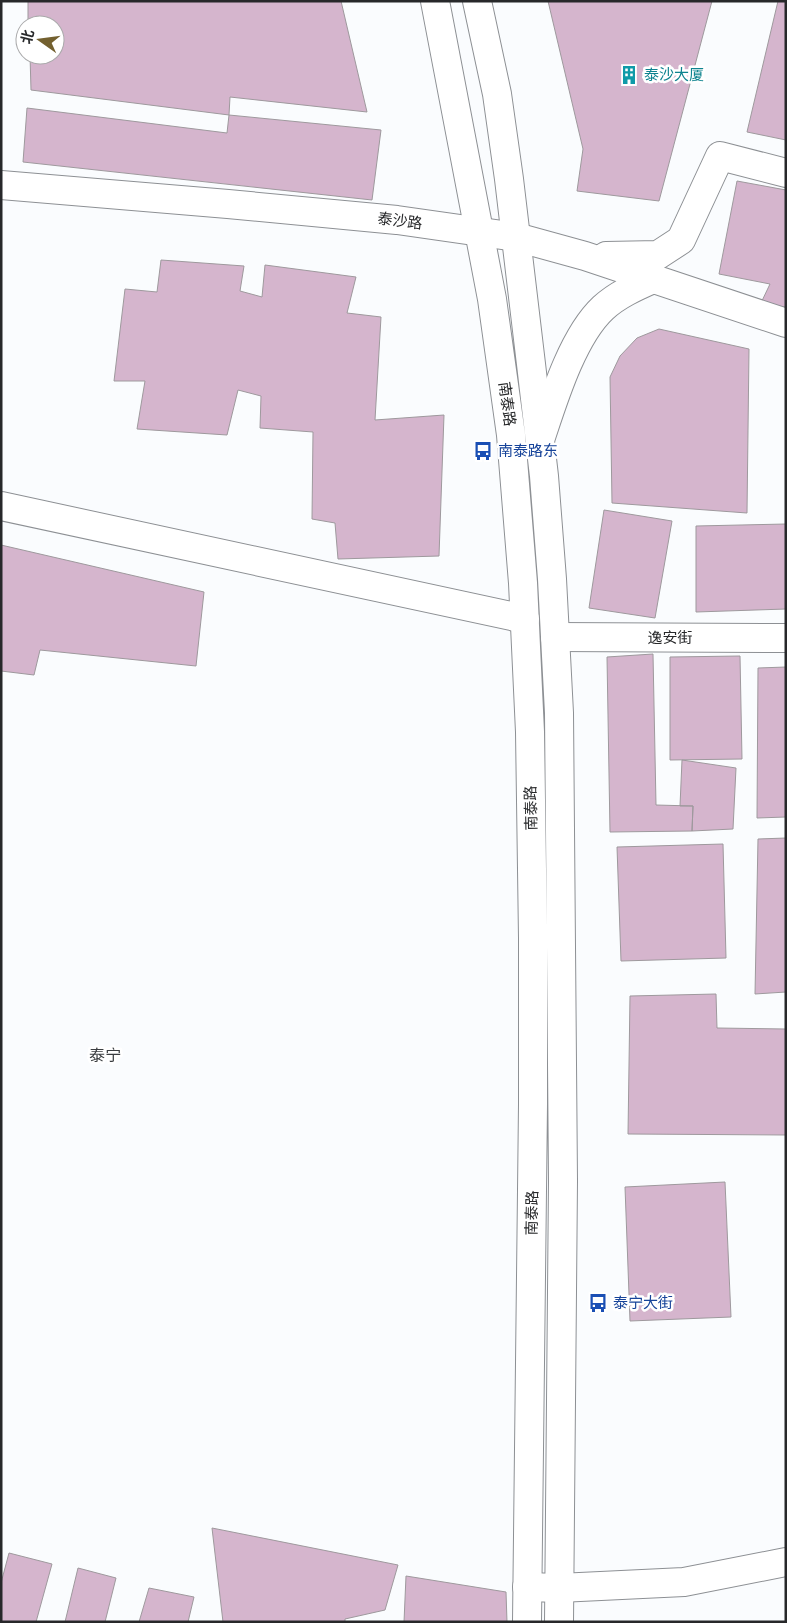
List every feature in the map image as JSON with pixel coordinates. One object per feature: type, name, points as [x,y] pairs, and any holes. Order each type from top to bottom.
[{"type":"main road","name":"南泰路","points":[[435,1],[492,299],[511,435],[525,619],[530,732],[533,948],[527,1622]]},
{"type":"main road","name":"南泰路","points":[[477,1],[496,94],[516,237],[540,440],[549,542],[560,713],[563,1181],[558,1622]]},
{"type":"main road","points":[[585,256],[658,255],[681,240],[720,156],[786,173]]},
{"type":"main road","name":"泰沙路","points":[[1,185],[387,219],[516,237],[585,256],[786,323]]},
{"type":"main road","points":[[540,440],[560,381],[586,329],[602,309],[624,292],[653,279]]},
{"type":"main road","points":[[1,506],[525,619]]},
{"type":"main road","name":"逸安街","points":[[555,637],[786,638]]},
{"type":"main road","points":[[527,1587],[558,1588],[684,1582],[786,1562]]},
{"type":"building","points":[[28,1],[341,1],[367,112],[230,97],[229,115],[31,90],[30,65],[65,65],[65,15],[28,15]]},
{"type":"building","name":"泰沙大厦","points":[[548,1],[712,1],[659,201],[577,191],[583,149]]},
{"type":"building","points":[[778,1],[786,1],[786,140],[747,132]]},
{"type":"building","points":[[27,108],[227,133],[229,115],[381,130],[372,200],[23,162]]},
{"type":"building","points":[[737,181],[786,190],[786,307],[760,305],[770,284],[719,274]]},
{"type":"building","points":[[161,260],[244,266],[240,291],[262,297],[265,265],[356,277],[347,313],[381,317],[375,420],[444,415],[439,556],[338,559],[335,523],[312,519],[313,432],[260,428],[261,396],[238,390],[227,435],[137,429],[145,381],[114,381],[125,289],[157,292]]},
{"type":"building","points":[[659,329],[749,349],[747,513],[612,503],[610,377],[620,356],[637,338]]},
{"type":"building","points":[[604,510],[672,521],[655,618],[589,608]]},
{"type":"building","points":[[786,524],[786,609],[696,612],[696,526]]},
{"type":"building","points":[[1,545],[204,592],[196,666],[40,650],[34,675],[1,671]]},
{"type":"building","points":[[653,654],[656,805],[693,806],[692,831],[610,832],[607,657]]},
{"type":"building","points":[[740,656],[742,759],[670,760],[670,657]]},
{"type":"building","points":[[786,667],[786,817],[757,818],[758,668]]},
{"type":"building","points":[[682,760],[736,768],[733,829],[692,831],[693,806],[680,806]]},
{"type":"building","points":[[786,838],[786,992],[755,994],[758,839]]},
{"type":"building","points":[[723,844],[726,958],[621,961],[617,847]]},
{"type":"building","points":[[716,994],[717,1028],[786,1029],[786,1135],[628,1134],[630,996]]},
{"type":"building","points":[[725,1182],[731,1317],[630,1321],[625,1187]]},
{"type":"building","points":[[212,1528],[398,1565],[385,1610],[345,1619],[345,1622],[223,1622]]},
{"type":"building","points":[[9,1553],[52,1564],[36,1622],[1,1622],[1,1583]]},
{"type":"building","points":[[78,1568],[116,1578],[105,1622],[65,1622]]},
{"type":"building","points":[[406,1576],[506,1592],[507,1622],[404,1622]]},
{"type":"building","points":[[149,1588],[194,1597],[188,1622],[139,1622]]},
{"type":"place","name":"泰沙大厦","points":[[629,75]]},
{"type":"place","name":"南泰路东","points":[[483,451]]},
{"type":"place","name":"泰宁大街","points":[[598,1303]]},
{"type":"district","name":"泰宁","points":[[105,1055]]}]
